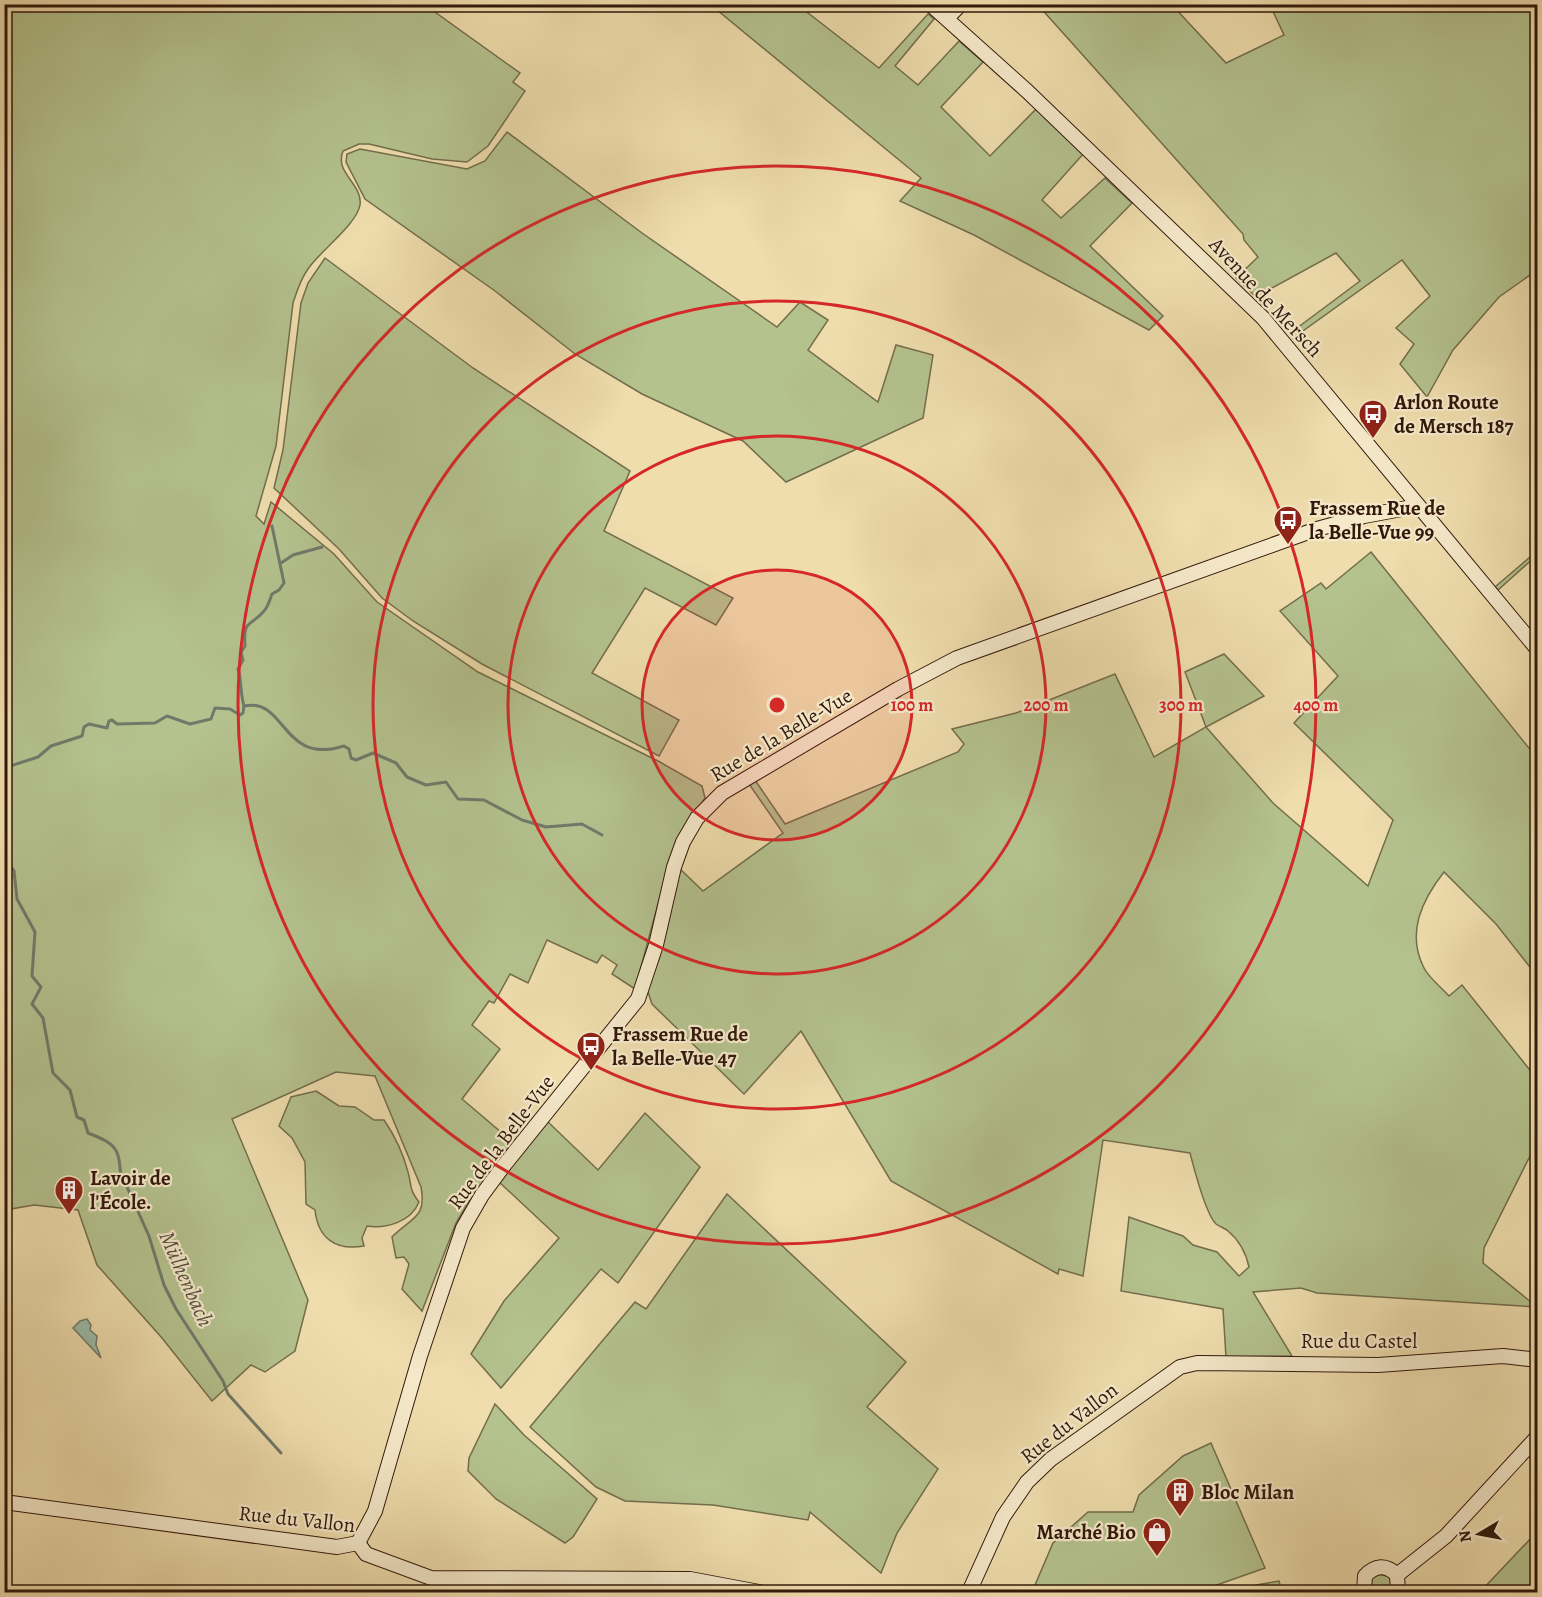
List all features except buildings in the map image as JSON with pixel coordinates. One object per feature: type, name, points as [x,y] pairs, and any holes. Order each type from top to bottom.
[{"type":"street","name":"Avenue de Mersch","points":[[930,4],[1027,91],[1263,318],[1538,650]]},
{"type":"street","points":[[947,18],[961,4]]},
{"type":"street","name":"Rue de la Belle-Vue","points":[[358,1543],[375,1511],[420,1356],[463,1228],[482,1195],[505,1164],[638,999],[656,945],[674,867],[683,842],[697,818],[722,793],[898,689],[957,658],[1307,532],[1364,516],[1418,506]]},
{"type":"street","name":"Rue du Castel","points":[[1180,1367],[1197,1363],[1378,1365],[1503,1356],[1538,1360]]},
{"type":"street","name":"Rue du Vallon","points":[[969,1593],[1003,1517],[1027,1482],[1051,1459],[1180,1367]]},
{"type":"street","points":[[1397,1575],[1446,1536],[1538,1436]]},
{"type":"street","name":"Rue du Vallon","points":[[4,1502],[337,1548],[358,1543],[366,1554],[430,1578],[690,1579],[759,1593]]},
{"type":"street","points":[[1364,1593],[1363,1582],[1370,1570],[1384,1567],[1397,1575],[1398,1593]]},
{"type":"green space","points":[[1084,4],[1172,5],[1226,63],[1284,35],[1270,5],[1537,5],[1537,270],[1499,297],[1453,350],[1427,397],[1400,364],[1414,344],[1396,328],[1430,296],[1402,260],[1293,338],[1289,334],[1360,281],[1336,253],[1263,293],[1254,295],[1236,278],[1258,257],[1244,240],[1243,234],[1038,5],[1079,7]]},
{"type":"green space","points":[[5,5],[425,5],[520,73],[513,82],[525,91],[488,146],[467,162],[432,159],[369,144],[359,144],[343,151],[342,166],[357,191],[360,205],[352,221],[313,262],[296,294],[293,303],[276,446],[256,516],[264,524],[271,502],[334,554],[377,602],[478,672],[658,761],[702,786],[705,798],[672,852],[635,989],[612,974],[617,965],[602,955],[597,963],[547,940],[528,983],[510,974],[494,1003],[489,1001],[472,1025],[500,1049],[462,1099],[515,1144],[468,1203],[456,1223],[422,1311],[402,1289],[409,1264],[404,1257],[396,1258],[392,1237],[412,1221],[420,1211],[421,1187],[375,1076],[336,1072],[232,1119],[308,1300],[295,1351],[265,1372],[251,1365],[212,1401],[162,1338],[97,1265],[78,1210],[34,1205],[5,1210]]},
{"type":"green space","points":[[711,5],[800,5],[879,68],[928,14],[934,19],[895,66],[918,85],[959,41],[983,62],[941,107],[990,156],[1037,108],[1084,153],[1042,200],[1061,218],[1105,178],[1132,203],[1090,246],[1163,316],[1149,330],[974,235],[900,201],[921,178]]},
{"type":"green space","points":[[507,132],[642,233],[777,327],[800,302],[828,320],[808,350],[878,402],[896,345],[933,355],[923,418],[786,482],[743,441],[642,394],[575,354],[495,291],[365,199],[346,162],[347,154],[360,149],[467,169],[485,161]]},
{"type":"green space","points":[[325,258],[473,368],[630,471],[604,531],[733,598],[716,625],[645,588],[592,673],[679,720],[659,756],[482,664],[413,621],[382,598],[339,549],[274,488],[283,450],[301,303],[308,283]]},
{"type":"green space","points":[[1537,539],[1537,551],[1530,543]]},
{"type":"green space","points":[[1537,551],[1537,555],[1498,590],[1495,587]]},
{"type":"green space","points":[[1371,552],[1537,758],[1537,976],[1496,924],[1444,872],[1423,905],[1416,942],[1424,968],[1432,979],[1449,996],[1462,985],[1537,1079],[1537,1154],[1533,1150],[1484,1248],[1483,1263],[1537,1307],[1317,1293],[1301,1288],[1253,1292],[1292,1356],[1226,1357],[1223,1309],[1121,1291],[1129,1217],[1183,1236],[1193,1245],[1217,1252],[1239,1276],[1249,1267],[1236,1239],[1216,1224],[1212,1218],[1200,1190],[1190,1153],[1103,1140],[1083,1276],[1059,1269],[1058,1274],[891,1181],[801,1031],[744,1094],[652,1004],[647,989],[659,959],[679,868],[703,891],[783,833],[749,784],[755,780],[785,824],[958,752],[964,744],[952,729],[1016,713],[1115,674],[1154,757],[1206,727],[1273,803],[1368,886],[1393,820],[1294,723],[1338,676],[1280,611],[1321,583],[1326,589]]},
{"type":"green space","points":[[1224,654],[1264,696],[1206,727],[1185,672]]},
{"type":"green space","points":[[316,1091],[339,1106],[355,1107],[374,1120],[384,1120],[401,1151],[412,1191],[419,1202],[410,1215],[397,1223],[367,1226],[362,1238],[364,1246],[337,1244],[324,1235],[315,1210],[306,1204],[305,1162],[292,1138],[279,1126],[291,1097]]},
{"type":"green space","points":[[645,1113],[700,1167],[618,1283],[601,1269],[501,1388],[471,1354],[504,1301],[559,1238],[498,1181],[546,1120],[598,1170]]},
{"type":"green space","points":[[727,1194],[906,1362],[867,1407],[938,1469],[897,1533],[881,1573],[810,1512],[808,1520],[713,1505],[625,1501],[596,1487],[530,1427],[635,1302],[646,1309]]},
{"type":"green space","points":[[495,1404],[524,1435],[597,1499],[573,1537],[565,1543],[496,1499],[468,1471],[469,1458]]},
{"type":"green space","points":[[1211,1443],[1265,1568],[1197,1592],[1032,1592],[1053,1543],[1088,1512],[1133,1512],[1139,1495],[1183,1456]]},
{"type":"green space","points":[[1534,1535],[1537,1539],[1537,1592],[1480,1592]]},
{"type":"green space","points":[[1378,1574],[1390,1577],[1393,1589],[1391,1592],[1372,1592],[1371,1579]]},
{"type":"green space","points":[[1279,1581],[1282,1592],[1216,1592]]},
{"type":"shaded area","points":[[87,1319],[91,1325],[90,1330],[97,1336],[96,1345],[101,1358],[73,1328],[80,1321]]},
{"type":"waterway","points":[[244,706],[238,669],[243,660],[241,652],[245,646],[245,631],[268,605],[272,594],[284,583],[272,526]]},
{"type":"waterway","points":[[281,563],[293,555],[322,547]]},
{"type":"waterway","points":[[4,768],[38,757],[51,746],[82,736],[84,727],[89,724],[107,728],[109,721],[112,720],[117,724],[155,723],[167,716],[190,724],[211,719],[215,708],[230,709],[240,715],[243,713],[244,706],[258,706],[269,711],[296,740],[308,747],[323,750],[344,746],[349,749],[351,758],[356,760],[373,753],[396,763],[407,777],[426,785],[446,782],[458,799],[484,800],[522,820],[546,827],[582,824],[602,835]]},
{"type":"waterway","name":"Mülhenbach","points":[[4,858],[14,871],[17,899],[35,932],[32,976],[41,987],[32,1004],[43,1018],[53,1073],[70,1090],[77,1117],[84,1120],[88,1133],[112,1145],[118,1155],[121,1181],[127,1187],[149,1236],[164,1285],[176,1309],[223,1381],[228,1394],[281,1453]]},
{"type":"place","name":"Arlon Route de Mersch 187","points":[[1373,440]]},
{"type":"place","name":"Frassem Rue de la Belle-Vue 99","points":[[1288,546]]},
{"type":"place","name":"Frassem Rue de la Belle-Vue 47","points":[[591,1072]]},
{"type":"place","name":"Lavoir de l'École.","points":[[69,1216]]},
{"type":"place","name":"Bloc Milan","points":[[1180,1518]]},
{"type":"place","name":"Marché Bio","points":[[1157,1558]]}]
